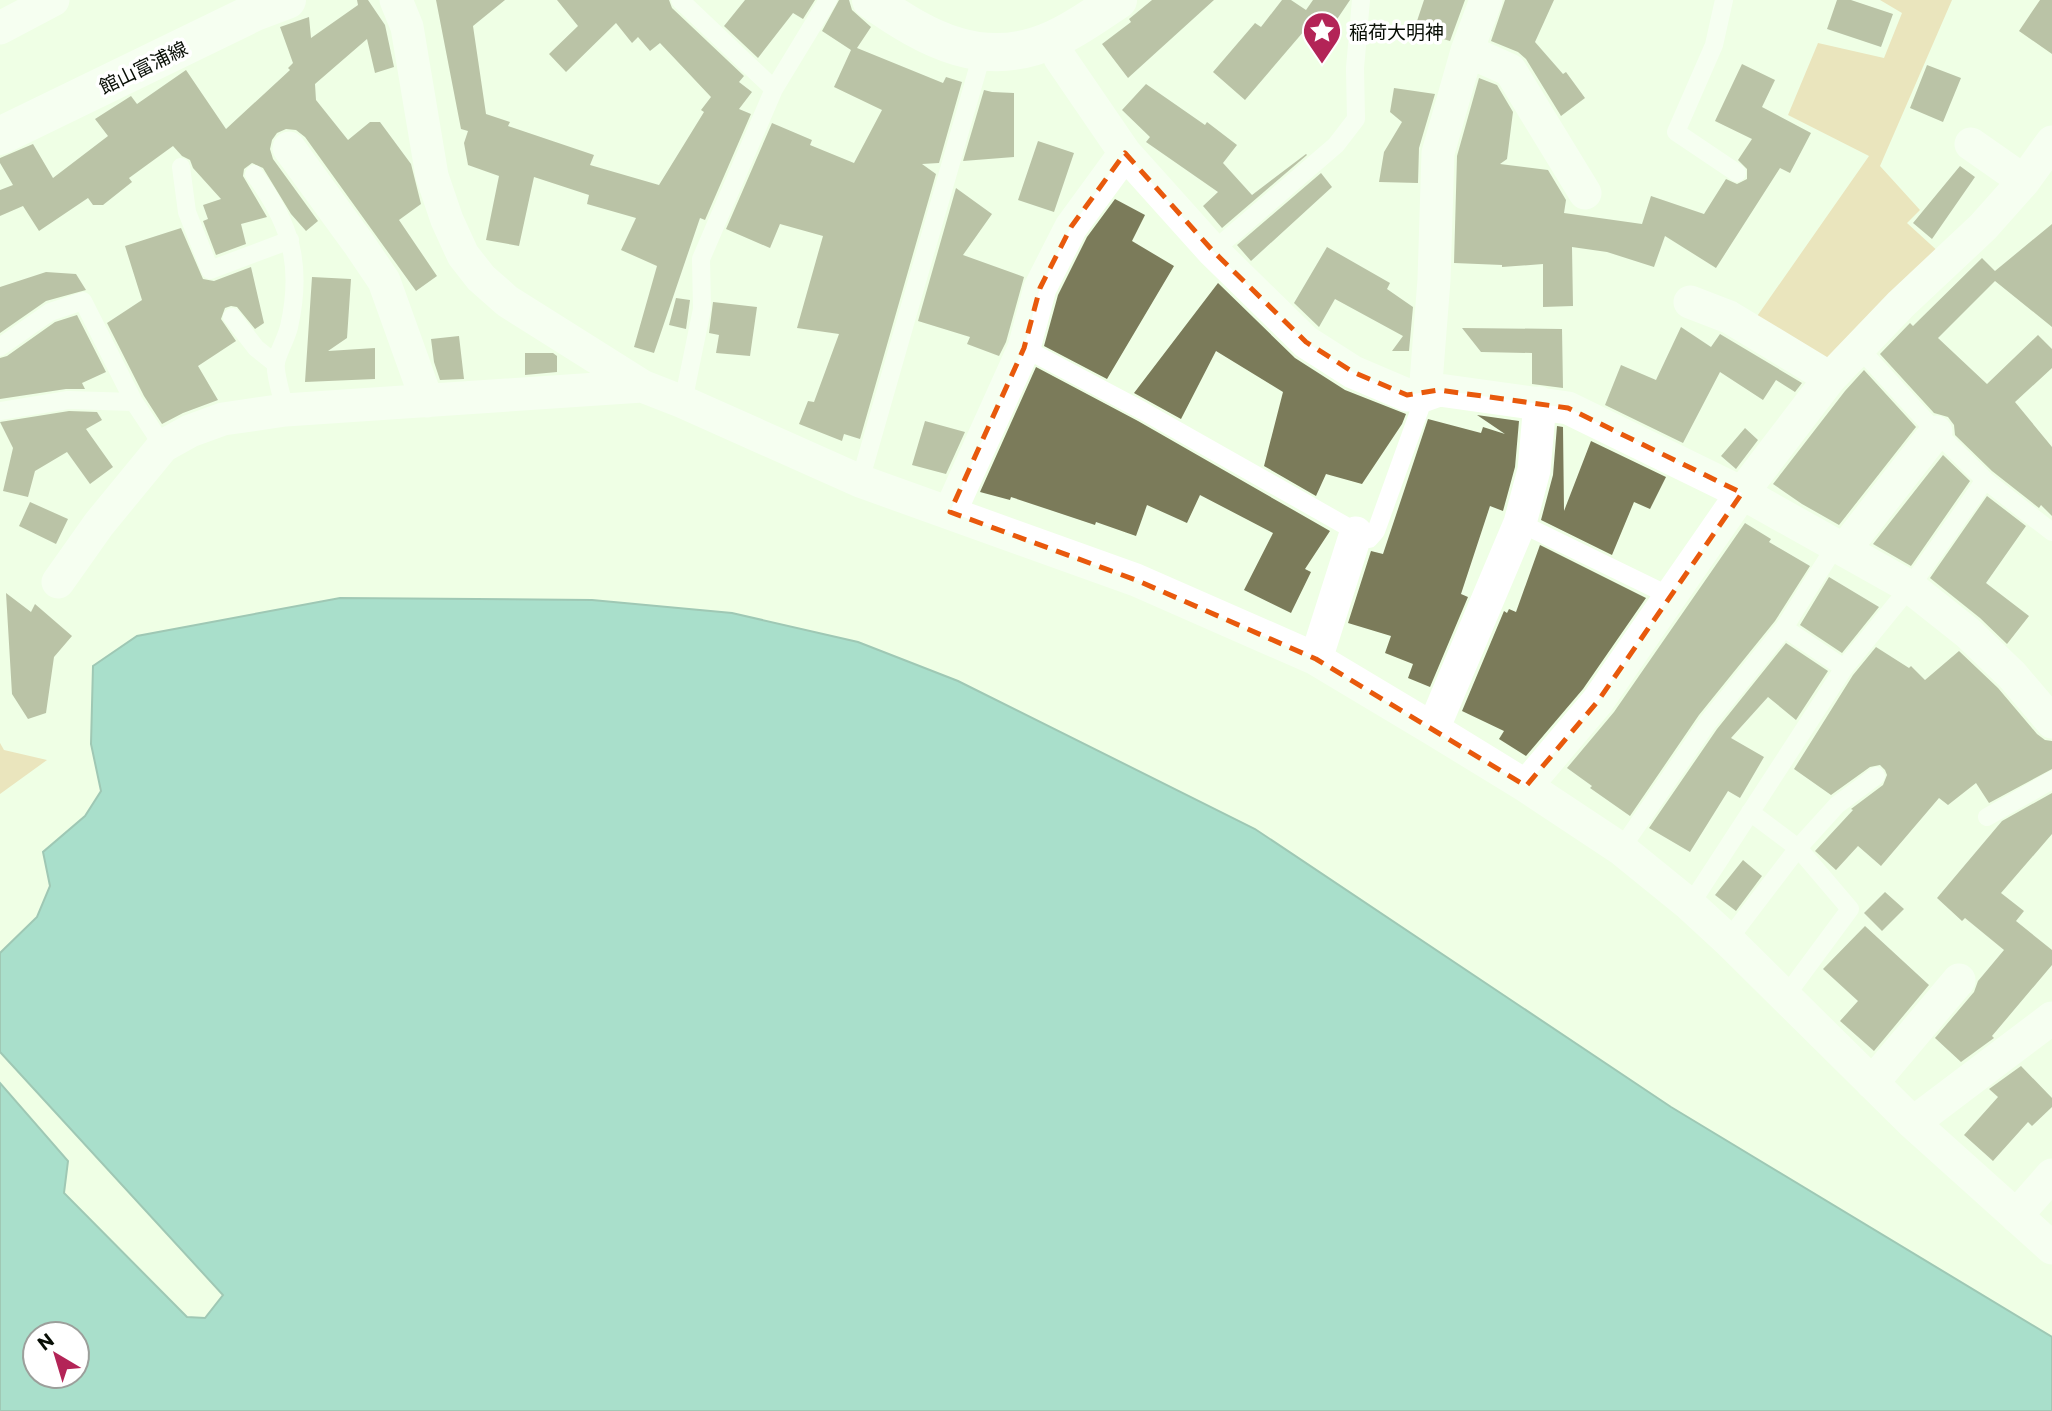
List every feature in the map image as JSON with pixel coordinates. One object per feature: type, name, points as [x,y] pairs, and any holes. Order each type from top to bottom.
[{"type":"main road","name":"館山富浦線","points":[[0,135],[255,12],[287,0]]},
{"type":"main road","points":[[871,0],[906,26],[946,43],[982,54],[1020,50],[1054,40],[1118,0]]},
{"type":"street","points":[[0,28],[53,0]]},
{"type":"street","points":[[396,0],[407,27],[432,176],[447,220],[463,255],[481,278],[507,301],[642,386],[860,481],[1136,580],[1316,659],[1526,786],[1621,849],[1690,905],[1913,1123],[2052,1248]]},
{"type":"street","points":[[1425,395],[1434,280],[1438,153],[1467,51],[1486,0]]},
{"type":"street","points":[[1054,40],[1060,58],[1125,153],[1213,251],[1306,342],[1353,372],[1407,395],[1425,395],[1439,390],[1568,408],[1742,493],[1910,587],[1977,641],[2012,675],[2052,722]]},
{"type":"street","points":[[1467,51],[1510,70],[1585,193]]},
{"type":"street","points":[[1526,786],[1598,701],[1742,493],[1830,378],[1901,304],[1983,227],[2024,181],[2052,142]]},
{"type":"street","points":[[1971,144],[2024,181]]},
{"type":"street","points":[[289,148],[384,281],[428,401]]},
{"type":"street","points":[[950,512],[1024,348],[1040,288],[1071,227],[1125,153]]},
{"type":"street","points":[[1690,302],[1728,317],[1830,378]]},
{"type":"street","points":[[58,582],[99,523],[163,446],[190,431],[223,419],[285,410],[642,386]]},
{"type":"street","points":[[1433,729],[1520,523],[1534,470],[1540,403]]},
{"type":"street","points":[[1840,548],[1936,432]]},
{"type":"street","points":[[1316,659],[1356,533]]},
{"type":"street","points":[[1872,1083],[1959,980]]},
{"type":"street","points":[[1913,1123],[2045,1035]]},
{"type":"street","points":[[2016,1216],[2052,1175]]},
{"type":"lane","points":[[680,0],[774,89]]},
{"type":"lane","points":[[683,402],[702,309],[701,259],[774,89],[828,0]]},
{"type":"lane","points":[[1213,251],[1336,145],[1356,119],[1355,68],[1361,0]]},
{"type":"lane","points":[[1724,0],[1714,45],[1676,132],[1737,173]]},
{"type":"lane","points":[[860,481],[982,54]]},
{"type":"lane","points":[[181,166],[187,212],[209,270],[290,240]]},
{"type":"lane","points":[[254,174],[282,218],[290,240],[294,271],[293,302],[288,328],[275,364],[285,410]]},
{"type":"lane","points":[[0,347],[50,312],[83,301],[134,402],[163,446]]},
{"type":"lane","points":[[232,317],[256,348],[275,364]]},
{"type":"lane","points":[[1024,348],[1143,411],[1369,539],[1376,531],[1425,395]]},
{"type":"lane","points":[[1860,349],[1985,481],[2052,532]]},
{"type":"lane","points":[[0,411],[68,400],[134,402]]},
{"type":"lane","points":[[1690,905],[1844,668],[1910,587],[1985,481]]},
{"type":"lane","points":[[1520,523],[1670,596]]},
{"type":"lane","points":[[1621,849],[1708,722],[1784,628],[1840,548]]},
{"type":"lane","points":[[1784,628],[1844,668]]},
{"type":"lane","points":[[1728,940],[1798,848],[1838,804],[1877,776]]},
{"type":"lane","points":[[1987,817],[2052,780]]},
{"type":"lane","points":[[1750,812],[1798,848],[1850,909],[1785,997]]},
{"type":"highlighted area","points":[[1125,153],[1213,251],[1306,342],[1353,372],[1407,395],[1439,390],[1568,408],[1742,493],[1598,701],[1526,786],[1316,659],[1136,580],[950,512],[1024,348],[1040,288],[1071,227]]},
{"type":"shaded area","points":[[1880,0],[1952,0],[1880,166],[1920,210],[1907,223],[1941,254],[1830,369],[1753,322],[1869,156],[1788,115],[1818,43],[1884,58],[1902,13]]},
{"type":"shaded area","points":[[0,743],[4,750],[47,760],[0,794]]},
{"type":"water","points":[[340,598],[592,600],[732,613],[858,642],[958,681],[1255,829],[1671,1107],[2052,1337],[2052,1411],[0,1411],[0,1083],[68,1161],[64,1193],[187,1317],[205,1318],[223,1295],[0,1052],[0,953],[37,917],[50,886],[43,852],[85,816],[101,791],[91,744],[93,666],[137,636]]},
{"type":"building","points":[[357,0],[368,0],[385,25],[394,67],[375,73],[367,39],[315,84],[316,100],[348,140],[370,122],[380,122],[411,164],[421,204],[399,220],[437,276],[416,291],[305,137],[296,130],[286,129],[277,133],[270,149],[273,159],[318,221],[306,231],[291,214],[263,168],[252,163],[244,169],[243,176],[267,217],[241,224],[246,244],[216,255],[203,221],[208,219],[203,205],[221,199],[193,168],[190,160],[173,146],[129,178],[132,182],[103,205],[93,205],[88,198],[39,231],[23,206],[0,216],[0,190],[13,185],[0,163],[0,158],[33,144],[53,178],[108,136],[95,119],[131,96],[137,104],[186,70],[226,129],[290,70],[288,68],[293,63],[280,27],[309,17],[311,38],[358,5]]},
{"type":"building","points":[[436,0],[505,0],[473,26],[486,114],[510,122],[508,126],[594,155],[590,165],[659,185],[711,97],[660,43],[650,51],[638,37],[632,43],[616,23],[566,72],[549,54],[578,26],[557,0],[669,0],[672,8],[744,76],[739,82],[752,92],[739,109],[751,114],[705,220],[700,218],[654,353],[634,347],[657,266],[621,250],[636,218],[587,204],[589,195],[534,177],[519,246],[486,240],[499,176],[468,165],[464,143],[468,131],[461,129]]},
{"type":"building","points":[[745,0],[815,0],[803,19],[793,13],[758,58],[724,26]]},
{"type":"building","points":[[839,0],[849,0],[852,10],[871,27],[857,48],[943,83],[946,77],[962,82],[939,163],[922,164],[936,174],[860,439],[844,434],[842,441],[799,424],[808,401],[814,402],[839,334],[797,328],[823,236],[780,224],[770,248],[726,229],[772,123],[812,140],[810,145],[854,163],[882,110],[834,87],[851,50],[822,31]]},
{"type":"building","points":[[1152,0],[1214,0],[1128,78],[1102,44],[1131,22],[1129,19]]},
{"type":"building","points":[[1282,0],[1291,0],[1306,10],[1313,0],[1350,0],[1321,43],[1304,31],[1245,100],[1213,72],[1255,23],[1261,27]]},
{"type":"building","points":[[1424,0],[1465,0],[1450,41],[1414,30]]},
{"type":"building","points":[[1505,0],[1554,0],[1535,42],[1563,74],[1566,72],[1585,98],[1561,116],[1526,59],[1518,52],[1491,41]]},
{"type":"building","points":[[1837,0],[1851,0],[1893,14],[1881,47],[1827,29]]},
{"type":"building","points":[[2040,0],[2052,0],[2052,54],[2019,31]]},
{"type":"building","points":[[1742,64],[1775,80],[1762,107],[1811,133],[1790,173],[1780,168],[1716,268],[1665,236],[1654,267],[1607,252],[1572,247],[1573,306],[1543,307],[1543,264],[1502,267],[1454,263],[1457,156],[1479,78],[1497,85],[1513,112],[1507,159],[1500,164],[1548,170],[1566,200],[1564,213],[1642,224],[1651,196],[1704,214],[1726,179],[1737,184],[1747,179],[1747,169],[1738,160],[1752,139],[1715,121]]},
{"type":"building","points":[[1927,65],[1961,78],[1943,122],[1910,108]]},
{"type":"building","points":[[1146,84],[1205,125],[1207,122],[1237,145],[1223,163],[1252,195],[1307,155],[1222,228],[1203,206],[1218,192],[1146,142],[1150,137],[1122,110]]},
{"type":"building","points":[[1394,88],[1435,94],[1419,148],[1418,183],[1379,182],[1384,152],[1402,122],[1390,112]]},
{"type":"building","points":[[984,90],[1014,93],[1014,157],[963,161]]},
{"type":"building","points":[[1038,141],[1074,153],[1054,212],[1018,200]]},
{"type":"building","points":[[1960,166],[1975,177],[1932,239],[1913,223]]},
{"type":"building","points":[[1321,173],[1332,187],[1251,261],[1237,245]]},
{"type":"building","points":[[956,188],[992,214],[963,255],[1024,277],[1006,342],[999,356],[967,344],[970,337],[918,321]]},
{"type":"building","points":[[1115,199],[1145,215],[1132,241],[1174,266],[1107,379],[1044,346],[1058,295],[1087,237]]},
{"type":"building","points":[[2052,224],[2052,327],[1995,281],[1938,338],[1987,384],[2038,335],[2052,349],[2052,368],[2015,402],[2052,447],[2052,516],[2041,505],[2039,508],[1992,471],[1955,435],[1954,425],[1948,417],[1934,413],[1880,354],[1910,323],[1913,326],[1982,258],[1995,271]]},
{"type":"building","points":[[181,228],[203,279],[214,281],[251,267],[264,323],[255,329],[237,307],[225,308],[221,319],[236,341],[198,366],[218,400],[162,424],[144,396],[107,323],[142,300],[125,246]]},
{"type":"building","points":[[1327,247],[1390,283],[1387,289],[1413,307],[1409,351],[1392,351],[1403,336],[1335,299],[1319,327],[1294,303]]},
{"type":"building","points":[[46,272],[76,274],[86,290],[46,301],[0,333],[0,287]]},
{"type":"building","points":[[312,277],[351,279],[347,338],[328,351],[375,348],[375,379],[305,382]]},
{"type":"building","points":[[1218,283],[1295,358],[1345,390],[1406,414],[1362,484],[1326,474],[1316,496],[1264,466],[1283,392],[1216,351],[1181,419],[1134,393]]},
{"type":"building","points":[[676,298],[690,300],[686,329],[669,325]]},
{"type":"building","points":[[713,302],[757,307],[750,356],[716,353],[719,335],[709,333]]},
{"type":"building","points":[[77,315],[106,372],[82,383],[85,389],[66,389],[0,399],[0,358],[7,356],[55,322]]},
{"type":"building","points":[[1681,327],[1711,347],[1720,334],[1802,383],[1795,392],[1776,380],[1763,400],[1720,372],[1683,443],[1605,405],[1621,365],[1656,380]]},
{"type":"building","points":[[1462,328],[1562,329],[1563,388],[1532,384],[1532,353],[1481,352]]},
{"type":"building","points":[[459,336],[464,379],[440,380],[431,339]]},
{"type":"building","points":[[525,353],[553,353],[557,356],[557,372],[525,375]]},
{"type":"building","points":[[1036,367],[1138,421],[1330,531],[1305,569],[1311,572],[1291,613],[1244,590],[1273,533],[1200,495],[1187,523],[1147,505],[1136,536],[1011,497],[1010,500],[980,492]]},
{"type":"building","points":[[1864,370],[1916,427],[1839,525],[1773,484]]},
{"type":"building","points":[[69,411],[97,412],[102,420],[86,429],[113,467],[90,484],[67,452],[35,471],[28,497],[3,491],[13,448],[0,422]]},
{"type":"building","points":[[1477,415],[1519,421],[1515,467],[1503,511],[1490,506],[1461,594],[1468,597],[1430,687],[1408,678],[1413,664],[1385,653],[1391,636],[1348,623],[1371,551],[1383,554],[1428,419],[1481,433],[1483,427],[1505,434]]},
{"type":"building","points":[[925,421],[965,432],[946,474],[912,465]]},
{"type":"building","points":[[1557,426],[1563,427],[1564,511],[1591,441],[1666,477],[1650,509],[1634,502],[1612,555],[1541,520],[1553,475]]},
{"type":"building","points":[[1745,428],[1758,440],[1736,469],[1721,456]]},
{"type":"building","points":[[1943,455],[1970,481],[1911,566],[1873,544]]},
{"type":"building","points":[[1987,496],[2026,526],[1986,583],[2029,616],[2007,644],[1980,618],[1930,578]]},
{"type":"building","points":[[30,502],[68,519],[56,544],[19,526]]},
{"type":"building","points":[[1745,523],[1771,539],[1769,542],[1810,566],[1775,621],[1699,715],[1630,816],[1567,768],[1614,712]]},
{"type":"building","points":[[1540,545],[1646,598],[1583,689],[1526,756],[1499,739],[1504,731],[1462,711],[1504,611],[1507,613],[1509,609],[1516,612]]},
{"type":"building","points":[[1829,577],[1879,607],[1842,653],[1800,625]]},
{"type":"building","points":[[6,593],[31,612],[35,604],[72,636],[54,657],[46,713],[28,719],[12,694]]},
{"type":"building","points":[[1786,643],[1828,671],[1796,720],[1768,697],[1731,738],[1764,757],[1740,798],[1728,791],[1690,852],[1649,828],[1717,729]]},
{"type":"building","points":[[1876,647],[1909,668],[1911,666],[1925,680],[1959,651],[1998,688],[2037,734],[2052,741],[2052,769],[1989,803],[1976,783],[1948,805],[1939,798],[1881,866],[1858,846],[1836,870],[1815,851],[1853,810],[1851,809],[1883,785],[1887,775],[1885,770],[1880,765],[1870,767],[1831,795],[1794,769],[1853,675]]},
{"type":"building","points":[[2052,793],[2052,834],[2001,893],[2024,911],[2016,921],[2052,950],[2052,965],[1992,1036],[1994,1038],[1961,1062],[1935,1038],[1974,992],[1978,981],[2004,950],[1965,918],[1962,921],[1937,898],[2002,821]]},
{"type":"building","points":[[1743,860],[1762,876],[1736,911],[1715,895]]},
{"type":"building","points":[[1885,892],[1904,909],[1882,931],[1864,913]]},
{"type":"building","points":[[1865,926],[1929,985],[1874,1051],[1840,1021],[1858,1001],[1823,969]]},
{"type":"building","points":[[2021,1066],[2052,1098],[2052,1107],[2032,1126],[2028,1122],[1993,1161],[1964,1135],[1998,1097],[1989,1089]]},
{"type":"place","name":"稲荷大明神","points":[[1322,65]]}]
